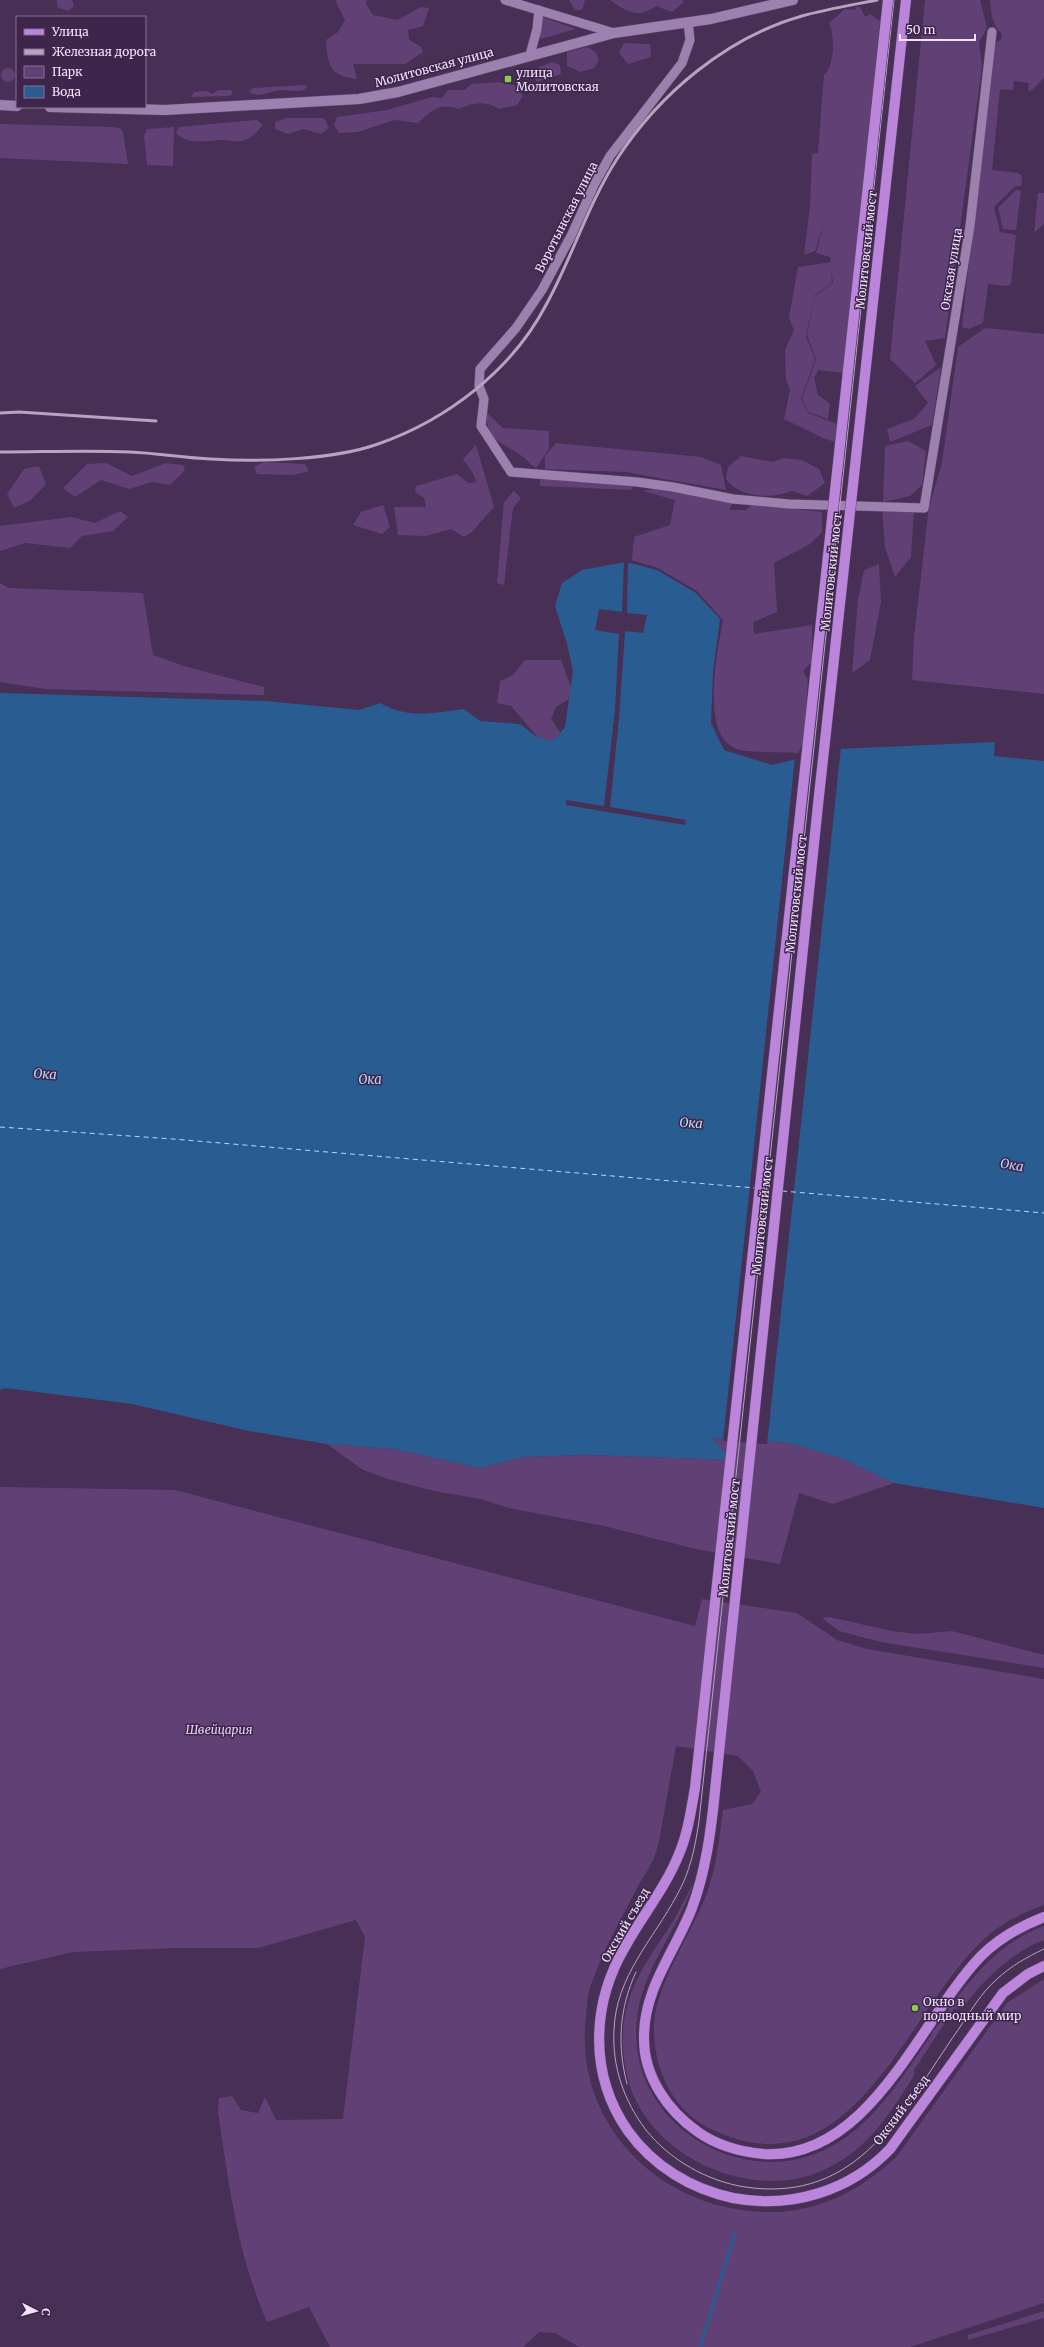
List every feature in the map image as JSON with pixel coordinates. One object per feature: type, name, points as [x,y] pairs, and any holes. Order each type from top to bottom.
[{"type":"main road","name":"Молитовский мост","points":[[695,1788],[888,0]]},
{"type":"main road","name":"Молитовский мост","points":[[906,0],[817,813],[709,1843],[700,1884],[690,1911],[658,1975],[648,2000],[644,2040],[650,2070],[668,2105],[684,2122],[701,2134],[729,2148],[758,2153],[787,2153],[818,2144],[841,2131],[869,2106],[960,1981],[983,1955],[1014,1931],[1044,1917]]},
{"type":"main road","name":"Окский съезд","points":[[695,1788],[680,1852],[672,1869],[624,1948],[609,1980],[603,1998],[599,2026],[598,2055],[606,2087],[619,2119],[638,2146],[668,2172],[716,2194],[743,2200],[771,2201],[805,2197],[824,2192],[852,2179],[876,2164],[890,2149],[1002,1993],[1028,1974],[1044,1966]]},
{"type":"street","points":[[505,0],[614,33]]},
{"type":"street","name":"Молитовская улица","points":[[88,108],[165,110],[359,99],[398,92],[614,33],[730,15],[793,0]]},
{"type":"street","points":[[530,55],[539,10]]},
{"type":"street","name":"Воротынская улица","points":[[688,22],[690,40],[678,70],[610,156],[595,183],[571,236],[542,290],[516,328],[480,369],[479,386],[484,398],[481,426],[511,472],[637,482],[673,487],[733,499],[789,504],[924,508]]},
{"type":"street","name":"Окская улица","points":[[924,508],[970,226],[992,32]]},
{"type":"street","points":[[0,105],[16,106]]},
{"type":"green space","points":[[57,0],[72,0],[74,6],[68,11],[57,7]]},
{"type":"green space","points":[[335,0],[367,0],[366,4],[373,15],[398,20],[421,7],[429,8],[423,26],[408,30],[409,40],[420,46],[423,52],[405,64],[353,64],[357,79],[335,72],[329,63],[326,40],[338,32],[345,20]]},
{"type":"green space","points":[[569,0],[585,0],[582,10],[575,10]]},
{"type":"green space","points":[[610,0],[682,0],[684,2],[672,12],[656,6],[650,10],[638,13],[627,11]]},
{"type":"green space","points":[[925,0],[980,0],[987,28],[979,42],[982,66],[945,338],[925,341],[936,365],[915,383],[890,359]]},
{"type":"green space","points":[[990,0],[1044,0],[1044,78],[1032,90],[1028,91],[1029,83],[1014,81],[1013,90],[1000,89],[992,170],[1018,173],[1022,176],[1021,186],[1015,186],[994,207],[1000,232],[1016,235],[1011,284],[1007,286],[988,284],[983,323],[969,329],[962,327],[987,88],[995,43],[1001,40],[1002,34],[994,23]]},
{"type":"green space","points":[[855,7],[860,7],[865,17],[870,14],[880,21],[844,373],[818,370],[814,378],[818,395],[830,404],[828,419],[808,412],[802,399],[816,359],[807,335],[815,296],[833,283],[831,267],[832,283],[815,295],[806,336],[815,359],[801,399],[808,413],[837,424],[835,442],[823,438],[784,419],[790,390],[786,380],[785,350],[794,330],[789,318],[798,267],[831,262],[830,257],[816,253],[824,224],[815,251],[804,255],[810,207],[812,154],[818,153],[824,75],[828,70],[833,50],[831,28],[829,23],[845,9],[856,10]]},
{"type":"green space","points":[[542,17],[576,29],[537,40]]},
{"type":"green space","points":[[624,43],[650,44],[651,57],[628,64],[619,53]]},
{"type":"green space","points":[[587,47],[596,52],[599,60],[594,68],[580,72],[567,66],[567,52]]},
{"type":"green space","points":[[552,62],[560,65],[561,74],[537,82],[533,76],[539,67]]},
{"type":"green space","points":[[8,68],[13,70],[15,75],[13,80],[8,82],[3,80],[1,75],[3,70]]},
{"type":"green space","points":[[498,82],[514,85],[523,96],[517,105],[499,109],[484,103],[469,105],[458,109],[452,107],[441,107],[432,111],[418,123],[394,120],[358,132],[339,133],[334,125],[337,117],[387,110],[432,97],[442,98],[448,90],[465,90],[471,84]]},
{"type":"green space","points":[[308,86],[301,91],[278,90],[257,95],[249,92],[253,88]]},
{"type":"green space","points":[[218,90],[231,90],[233,93],[230,96],[191,97],[194,92],[206,91],[213,94]]},
{"type":"green space","points":[[286,118],[324,118],[329,128],[321,134],[303,129],[288,134],[275,129],[275,122]]},
{"type":"green space","points":[[257,120],[263,125],[252,137],[241,141],[191,141],[176,133],[179,127]]},
{"type":"green space","points":[[0,124],[114,127],[121,129],[123,132],[128,164],[0,158]]},
{"type":"green space","points":[[174,127],[173,166],[147,165],[144,136],[147,129]]},
{"type":"green space","points":[[1016,190],[1021,191],[1016,230],[1003,229],[998,208]]},
{"type":"green space","points":[[1038,193],[1044,193],[1044,224],[1034,233]]},
{"type":"green space","points":[[985,328],[1044,334],[1044,694],[912,680],[914,637],[929,507],[942,463],[958,347]]},
{"type":"green space","points":[[941,367],[932,425],[890,442],[887,429],[914,419],[928,403],[915,386]]},
{"type":"green space","points":[[487,413],[503,428],[549,431],[549,449],[536,468],[496,439],[489,429]]},
{"type":"green space","points":[[908,441],[926,451],[922,485],[910,496],[883,502],[885,446]]},
{"type":"green space","points":[[556,443],[701,457],[721,465],[726,490],[626,472],[545,469],[545,456]]},
{"type":"green space","points":[[476,445],[494,507],[472,532],[464,537],[451,529],[426,536],[398,535],[394,507],[426,507],[424,498],[415,492],[416,486],[457,474],[468,483],[476,482],[472,472],[463,459]]},
{"type":"green space","points":[[741,456],[772,462],[784,458],[802,460],[819,469],[825,483],[807,496],[792,491],[784,494],[766,496],[747,493],[739,490],[726,479],[728,467]]},
{"type":"green space","points":[[264,462],[305,464],[309,471],[294,475],[257,474],[254,467]]},
{"type":"green space","points":[[106,463],[132,476],[166,463],[183,465],[185,470],[170,485],[152,482],[129,489],[101,480],[75,497],[63,488],[87,464]]},
{"type":"green space","points":[[39,466],[46,484],[31,500],[14,508],[7,494],[24,469]]},
{"type":"green space","points":[[540,477],[633,484],[632,490],[540,486]]},
{"type":"green space","points":[[664,487],[733,502],[729,510],[746,510],[752,504],[822,512],[822,532],[810,544],[774,563],[777,612],[753,622],[754,634],[812,625],[812,662],[803,671],[808,680],[804,741],[798,753],[742,750],[737,749],[725,741],[718,728],[714,690],[715,670],[723,620],[697,591],[658,568],[632,560],[634,537],[670,525],[675,500],[643,491]]},
{"type":"green space","points":[[514,491],[521,498],[513,508],[504,585],[497,583],[504,502]]},
{"type":"green space","points":[[383,505],[390,527],[382,534],[353,525],[361,512]]},
{"type":"green space","points":[[914,509],[911,557],[895,577],[885,547],[882,510]]},
{"type":"green space","points":[[120,511],[128,517],[113,531],[82,536],[70,548],[25,543],[0,551],[0,526],[71,517],[95,523]]},
{"type":"green space","points":[[879,564],[881,602],[870,660],[852,673],[858,600],[864,570]]},
{"type":"green space","points":[[0,583],[9,588],[143,593],[153,655],[187,667],[264,687],[264,695],[46,689],[0,682]]},
{"type":"green space","points":[[525,660],[561,660],[574,696],[556,707],[551,719],[564,738],[546,747],[511,706],[497,703],[500,681],[513,675]]},
{"type":"green space","points":[[712,1438],[788,1443],[841,1458],[894,1483],[833,1504],[799,1493],[780,1564],[696,1549],[604,1526],[509,1508],[481,1499],[434,1491],[388,1479],[363,1470],[327,1444],[394,1449],[479,1468],[524,1457],[588,1455],[731,1460]]},
{"type":"green space","name":"Швейцария","points":[[0,1487],[175,1490],[695,1626],[702,1599],[797,1613],[837,1640],[867,1649],[1044,1679],[1044,1905],[1009,1921],[980,1943],[952,1976],[897,2054],[868,2091],[836,2121],[799,2140],[757,2143],[707,2127],[694,2119],[683,2109],[674,2097],[661,2071],[655,2042],[655,2012],[673,1964],[697,1917],[707,1892],[716,1857],[723,1810],[752,1804],[761,1792],[753,1771],[738,1756],[676,1746],[655,1856],[600,1961],[590,1988],[586,2017],[585,2050],[590,2081],[601,2110],[617,2137],[638,2160],[662,2180],[690,2195],[721,2206],[746,2211],[771,2212],[794,2210],[816,2205],[838,2197],[878,2173],[897,2156],[1007,2003],[1044,1979],[1044,2303],[910,2347],[579,2347],[555,2333],[539,2332],[523,2347],[330,2347],[309,2307],[267,2322],[248,2270],[235,2218],[218,2112],[219,2098],[232,2096],[241,2110],[258,2113],[265,2097],[276,2120],[343,2119],[365,1937],[356,1920],[258,1948],[174,1948],[73,1952],[0,1969]]},
{"type":"green space","points":[[829,1617],[892,1631],[917,1634],[952,1631],[1044,1655],[1044,1668],[881,1642],[839,1631],[822,1618]]},
{"type":"green space","points":[[693,1883],[682,1911],[654,1964],[643,1991],[638,2011],[636,2031],[637,2051],[649,2088],[659,2105],[672,2120],[688,2134],[717,2151],[738,2158],[761,2162],[772,2162],[818,2153],[856,2130],[887,2097],[915,2059],[942,2018],[971,1980],[1004,1948],[1044,1926],[1044,1940],[1020,1952],[998,1968],[979,1987],[962,2008],[954,2009],[914,2070],[915,2074],[888,2115],[878,2128],[856,2150],[843,2160],[828,2168],[801,2178],[772,2181],[743,2178],[715,2170],[688,2156],[665,2139],[646,2117],[632,2092],[624,2062],[623,2032],[625,2015],[634,1985],[649,1958],[675,1918]]},
{"type":"green space","points":[[1044,2311],[1044,2318],[968,2340],[968,2335]]},
{"type":"water","name":"Ока","points":[[626,562],[657,570],[696,593],[720,619],[713,672],[711,723],[724,750],[772,765],[837,749],[995,742],[994,756],[1044,761],[1044,1508],[894,1483],[841,1458],[788,1443],[712,1438],[731,1460],[588,1455],[524,1457],[479,1468],[394,1449],[327,1444],[249,1431],[132,1404],[5,1388],[0,1390],[0,693],[266,701],[359,710],[380,703],[401,711],[421,714],[464,709],[480,721],[520,724],[537,737],[553,741],[565,727],[573,671],[567,644],[555,606],[562,583],[582,570]]},
{"type":"pier","points":[[624,561],[628,562],[627,613],[647,615],[643,633],[625,631],[619,718],[610,807],[686,820],[685,825],[566,805],[566,800],[604,806],[615,710],[619,634],[595,630],[599,609],[622,612]]},
{"type":"pier","points":[[841,747],[767,1444],[723,1441],[795,757]]},
{"type":"waterway","points":[[700,2347],[735,2233]]},
{"type":"ferry route","points":[[0,1127],[173,1139],[755,1188]]},
{"type":"ferry route","points":[[764,1189],[773,1190]]},
{"type":"ferry route","points":[[782,1191],[1044,1213]]},
{"type":"tram line","points":[[894,0],[699,1821],[696,1841],[682,1886],[637,1959],[621,1992],[616,2011],[614,2030],[617,2070],[631,2107],[646,2130],[666,2151],[690,2168],[717,2180],[745,2187],[785,2188],[819,2181],[848,2166],[874,2145],[917,2091],[986,1990],[1002,1974],[1044,1949]]},
{"type":"tram line","points":[[627,2084],[622,2055],[621,2027],[626,2000],[636,1972]]},
{"type":"railway","points":[[0,452],[114,451],[230,460],[274,460],[340,454],[378,444],[404,434],[453,407],[475,390],[515,351],[532,329],[546,305],[564,269],[597,194],[617,159],[653,112],[674,91],[697,71],[722,53],[747,38],[802,16],[877,0]]},
{"type":"railway","points":[[0,413],[19,412],[156,421]]},
{"type":"place","name":"улица Молитовская","points":[[508,79]]},
{"type":"place","name":"Окно в подводный мир","points":[[915,2008]]}]
